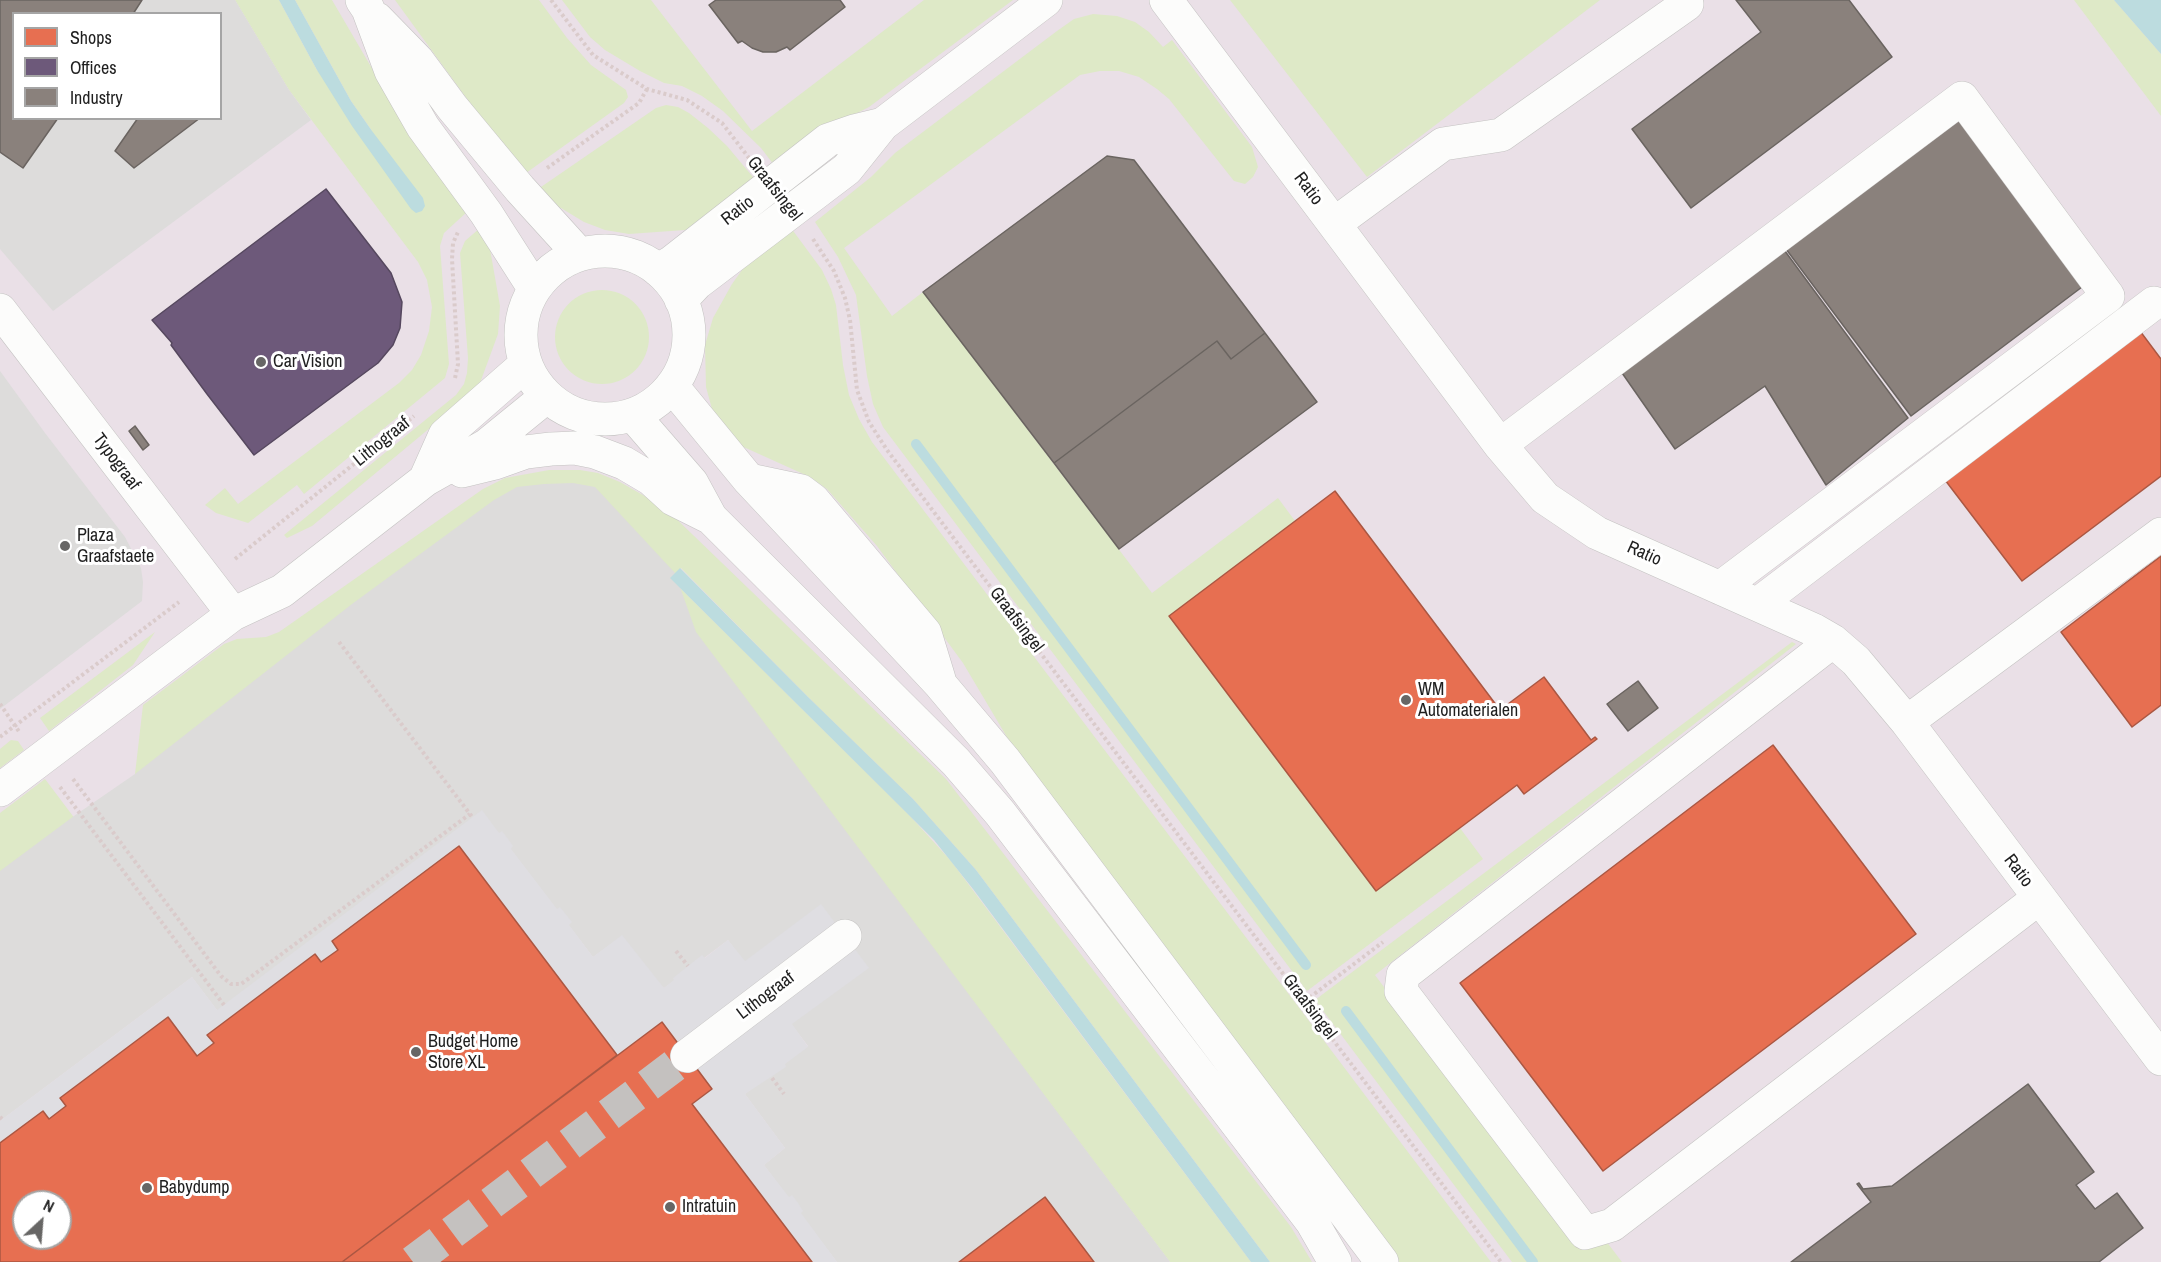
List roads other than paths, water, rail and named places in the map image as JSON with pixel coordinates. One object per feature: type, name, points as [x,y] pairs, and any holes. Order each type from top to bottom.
[{"type":"street","name":"Ratio","points":[[681,300],[697,283],[847,170],[883,124],[1046,0]]},
{"type":"street","name":"Ratio","points":[[1166,0],[1500,445],[1545,498],[1597,532],[1814,630],[1833,641],[1856,661],[1907,722],[2161,1059]]},
{"type":"street","points":[[365,4],[418,61],[520,189],[579,254]]},
{"type":"street","points":[[365,4],[391,71],[423,127],[486,213],[534,288]]},
{"type":"street","points":[[1334,224],[1443,144],[1501,135],[1687,4]]},
{"type":"street","points":[[1500,445],[1962,98],[2108,296],[1720,588]]},
{"type":"street","name":"Ratio","points":[[658,270],[672,262],[828,140],[883,124]]},
{"type":"street","points":[[596,251],[628,254],[658,270],[672,284],[686,312],[689,338],[684,363],[672,386],[655,404],[633,415],[615,419],[596,420],[578,416],[561,408],[546,397],[534,382],[525,365],[521,349],[521,317],[534,288],[558,264],[579,254],[596,251]]},
{"type":"street","points":[[1758,604],[2154,303]]},
{"type":"street","name":"Typograaf","points":[[0,310],[233,614]]},
{"type":"street","points":[[424,480],[445,435],[525,365]]},
{"type":"street","points":[[672,386],[749,480],[940,684],[1005,761],[1382,1262]]},
{"type":"street","points":[[0,790],[233,614],[282,591],[424,480],[487,445],[546,397]]},
{"type":"street","points":[[633,415],[692,483],[711,518],[956,762],[1000,813],[1312,1222],[1335,1262]]},
{"type":"street","points":[[424,480],[495,463],[526,452],[551,448],[574,448],[595,452],[624,463],[651,479],[673,499],[711,518]]},
{"type":"street","points":[[1907,722],[2161,534]]},
{"type":"street","points":[[1833,641],[1403,975],[1401,991],[1585,1233],[1612,1226],[2039,898]]},
{"type":"street","name":"Lithograaf","points":[[687,1056],[845,936]]},
{"type":"water","points":[[279,0],[295,0],[351,101],[423,198],[425,206],[422,211],[416,213],[411,209],[352,126],[317,70]]},
{"type":"water","points":[[2114,0],[2161,0],[2161,54]]},
{"type":"water","points":[[680,568],[913,799],[976,870],[1270,1262],[1251,1262],[934,840],[670,578]]},
{"type":"waterway","points":[[916,444],[1306,965]]},
{"type":"waterway","points":[[1346,1011],[1533,1262]]},
{"type":"tunnel","points":[[413,1262],[687,1056]]},
{"type":"place","name":"Car Vision","points":[[261,362]]},
{"type":"place","name":"Plaza Graafstaete","points":[[65,546]]},
{"type":"place","name":"WM Automaterialen","points":[[1406,700]]},
{"type":"place","name":"Budget Home Store XL","points":[[416,1052]]},
{"type":"place","name":"Babydump","points":[[147,1188]]},
{"type":"place","name":"Intratuin","points":[[670,1207]]}]
